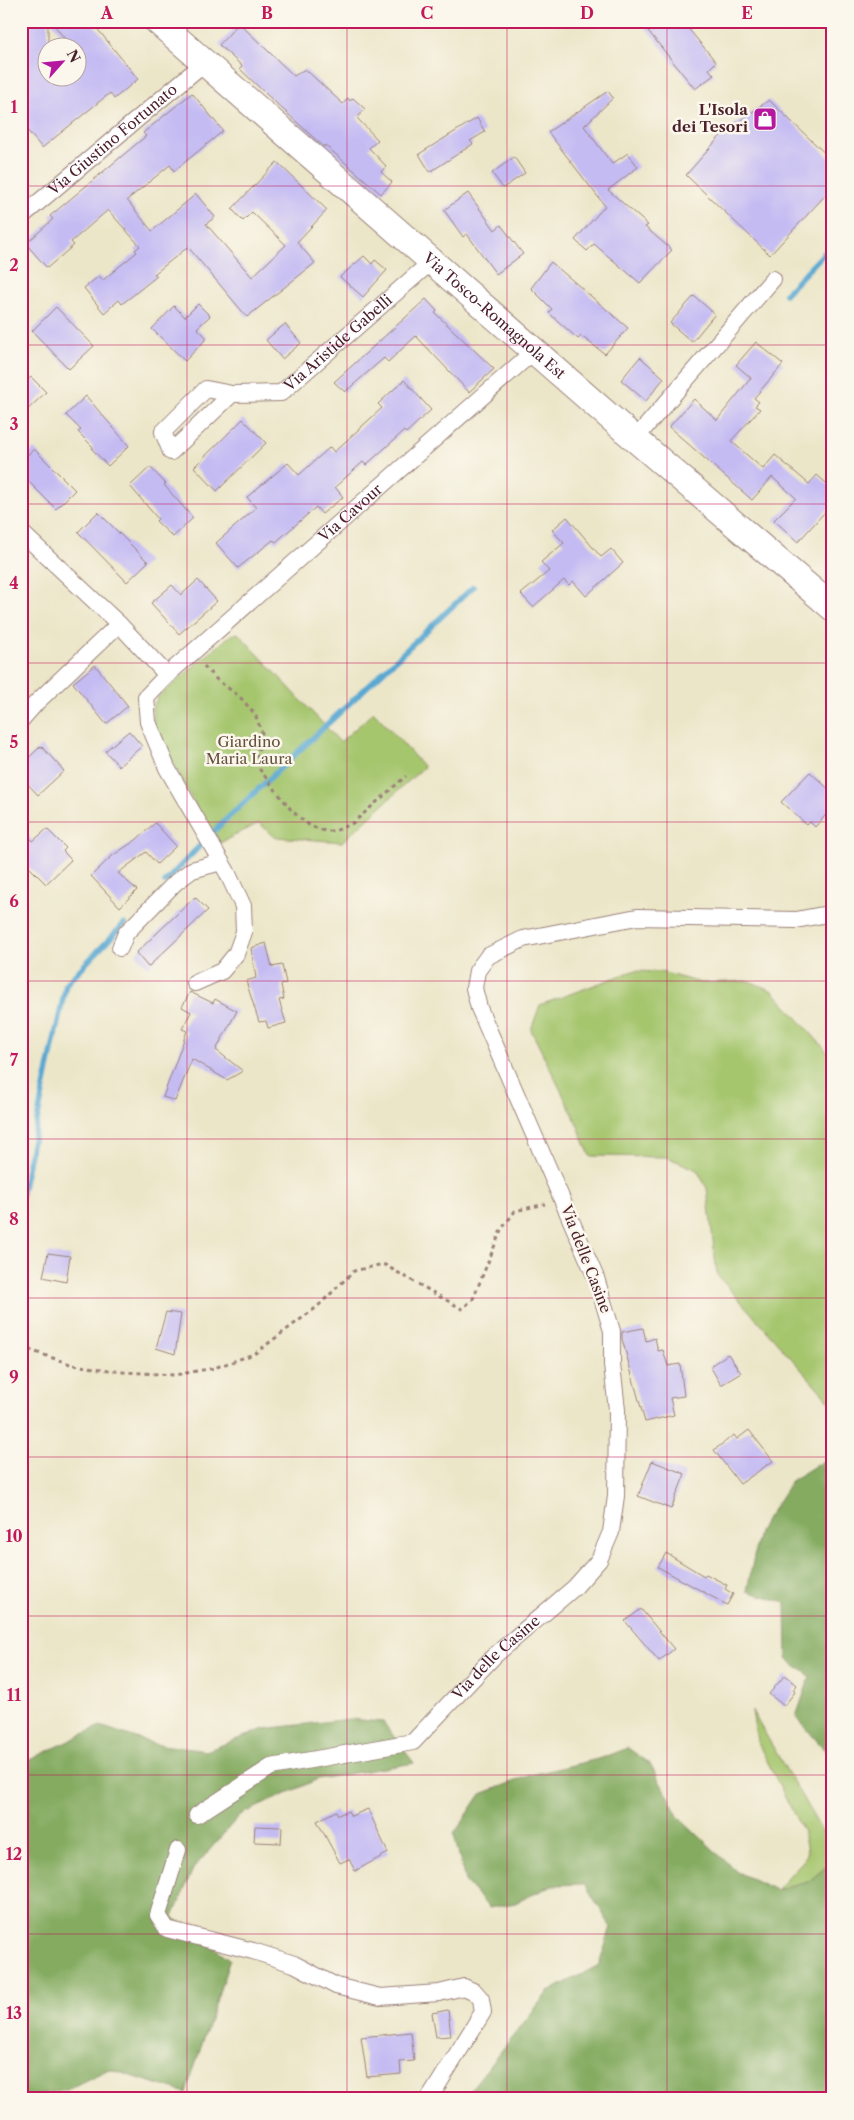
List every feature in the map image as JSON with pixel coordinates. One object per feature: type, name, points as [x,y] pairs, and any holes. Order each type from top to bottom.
[{"type":"main road","name":"Via Tosco-Romagnola Est","points":[[157,21],[634,439],[833,608]]},
{"type":"street","name":"Via Giustino Fortunato","points":[[21,217],[204,63]]},
{"type":"street","name":"Via Aristide Gabelli","points":[[232,394],[281,393],[431,262]]},
{"type":"street","points":[[634,439],[773,279]]},
{"type":"street","name":"Via Cavour","points":[[195,983],[222,971],[236,954],[244,932],[243,906],[222,862],[167,768],[148,722],[146,697],[191,653],[534,351]]},
{"type":"street","points":[[21,532],[119,624],[167,675]]},
{"type":"street","points":[[21,720],[37,702],[119,624]]},
{"type":"street","points":[[120,948],[126,933],[176,882],[192,870],[222,862]]},
{"type":"street","name":"Via delle Casine","points":[[197,1815],[271,1767],[413,1742],[494,1656],[575,1587],[599,1560],[611,1532],[616,1496],[617,1410],[612,1365],[612,1331],[596,1278],[479,1008],[474,988],[477,971],[488,956],[523,939],[637,918],[796,920],[833,913]]},
{"type":"street","points":[[178,1850],[158,1915],[168,1929],[253,1950],[294,1964],[336,1986],[380,1997],[439,1993],[464,1987],[475,1992],[481,1999],[483,2012],[429,2099]]},
{"type":"path","points":[[191,653],[217,680],[244,700],[255,714],[262,733],[256,762],[261,774],[292,811],[310,826],[334,831],[353,823],[406,776]]},
{"type":"path","points":[[21,1347],[72,1365],[123,1372],[175,1375],[214,1368],[254,1354],[317,1307],[354,1271],[384,1264],[462,1309],[473,1299],[501,1230],[515,1210],[563,1200]]},
{"type":"green space","name":"Giardino Maria Laura","points":[[238,633],[340,742],[374,712],[424,767],[342,842],[275,837],[259,823],[216,845],[155,728],[152,708],[158,697],[231,635]]},
{"type":"green space","points":[[633,971],[661,972],[701,983],[749,981],[773,991],[833,1058],[833,1405],[717,1275],[707,1188],[697,1170],[667,1157],[590,1156],[575,1119],[531,1030],[540,1005]]},
{"type":"green space","points":[[833,1455],[833,1759],[796,1717],[810,1676],[787,1659],[786,1603],[747,1591],[759,1531],[792,1480]]},
{"type":"green space","points":[[752,1711],[823,1833],[833,1840],[833,1861],[808,1882],[776,1890],[803,1861],[807,1851],[803,1832],[757,1741]]},
{"type":"green space","points":[[349,1719],[383,1722],[414,1763],[318,1779],[240,1815],[193,1869],[173,1917],[230,1959],[186,2093],[109,2069],[70,2088],[21,2099],[21,1764],[100,1726],[155,1744],[206,1751],[264,1729]]},
{"type":"green space","points":[[628,1748],[651,1765],[678,1816],[737,1872],[776,1890],[808,1882],[833,1861],[833,2099],[463,2099],[548,1992],[599,1965],[611,1927],[585,1884],[553,1885],[515,1903],[489,1908],[465,1881],[454,1834],[481,1794],[531,1775],[602,1758]]},
{"type":"building","points":[[21,21],[48,21],[48,38],[38,38],[38,88],[88,88],[88,38],[64,38],[51,21],[91,21],[138,79],[114,99],[110,93],[42,148],[21,123]]},
{"type":"building","points":[[640,21],[682,21],[716,62],[709,69],[714,75],[695,89]]},
{"type":"building","points":[[239,23],[294,76],[305,69],[343,104],[348,98],[350,101],[353,98],[365,109],[357,118],[378,140],[369,148],[386,166],[381,172],[392,182],[381,194],[325,145],[324,147],[265,93],[240,69],[242,66],[219,45]]},
{"type":"building","points":[[608,91],[613,98],[584,126],[612,164],[628,153],[638,167],[608,190],[648,225],[645,227],[672,250],[640,283],[594,244],[587,251],[575,240],[605,206],[548,132]]},
{"type":"building","points":[[192,93],[223,131],[174,171],[170,165],[127,200],[152,231],[196,194],[215,217],[206,224],[252,277],[286,245],[252,212],[243,221],[232,209],[277,162],[327,210],[297,242],[315,263],[247,317],[188,247],[154,274],[157,276],[122,304],[119,300],[104,313],[84,288],[99,276],[103,280],[137,252],[135,250],[140,246],[108,210],[71,242],[74,245],[47,268],[26,244],[53,219],[50,216],[146,136],[143,133]]},
{"type":"building","points":[[769,100],[833,161],[833,187],[770,255],[686,175],[724,132]]},
{"type":"building","points":[[477,118],[485,132],[470,141],[473,144],[430,172],[419,154]]},
{"type":"building","points":[[514,157],[525,173],[503,188],[492,173]]},
{"type":"building","points":[[468,193],[495,230],[501,225],[523,254],[496,274],[467,234],[463,237],[444,210]]},
{"type":"building","points":[[364,256],[372,264],[375,260],[387,270],[363,297],[340,277]]},
{"type":"building","points":[[551,262],[628,328],[605,354],[581,336],[578,339],[549,313],[552,309],[531,288]]},
{"type":"building","points":[[694,296],[715,314],[692,342],[670,323]]},
{"type":"building","points":[[426,299],[437,311],[435,313],[494,369],[469,392],[416,336],[388,362],[384,358],[345,392],[334,382]]},
{"type":"building","points":[[198,304],[210,316],[197,328],[207,338],[185,361],[152,329],[174,306],[185,317]]},
{"type":"building","points":[[56,307],[94,346],[69,369],[32,331]]},
{"type":"building","points":[[285,324],[301,343],[282,359],[266,340]]},
{"type":"building","points":[[756,342],[783,364],[754,398],[759,402],[755,406],[760,409],[731,441],[763,469],[775,455],[809,484],[817,475],[833,489],[833,503],[798,542],[774,520],[796,498],[772,477],[752,500],[669,427],[694,399],[717,420],[751,378],[736,365]]},
{"type":"building","points":[[640,357],[664,378],[646,401],[621,380]]},
{"type":"building","points":[[31,377],[46,392],[21,416],[21,386]]},
{"type":"building","points":[[404,380],[431,410],[406,433],[404,431],[366,465],[363,462],[335,487],[343,497],[322,514],[316,507],[276,542],[273,540],[238,568],[216,543],[256,508],[247,497],[288,463],[299,475],[330,447],[334,452],[382,408],[378,404]]},
{"type":"building","points":[[86,396],[129,446],[108,466],[78,432],[81,430],[66,415]]},
{"type":"building","points":[[243,419],[266,443],[217,491],[194,467]]},
{"type":"building","points":[[34,449],[75,490],[56,509],[21,474],[21,461]]},
{"type":"building","points":[[150,467],[193,518],[173,537],[156,521],[158,519],[130,486]]},
{"type":"building","points":[[98,512],[148,562],[127,582],[78,532]]},
{"type":"building","points":[[567,517],[601,557],[611,549],[623,563],[586,596],[573,581],[569,585],[564,580],[533,607],[521,594],[549,571],[541,562],[564,543],[552,530]]},
{"type":"building","points":[[198,580],[217,601],[179,634],[151,603],[172,585],[181,595]]},
{"type":"building","points":[[95,665],[128,706],[106,724],[73,683]]},
{"type":"building","points":[[129,731],[142,746],[119,766],[105,751]]},
{"type":"building","points":[[41,746],[64,771],[38,795],[21,777],[21,765]]},
{"type":"building","points":[[810,772],[833,793],[833,807],[815,827],[810,822],[807,825],[781,802]]},
{"type":"building","points":[[155,823],[176,846],[157,864],[146,852],[118,873],[137,890],[120,907],[91,876],[112,856],[136,840]]},
{"type":"building","points":[[21,828],[33,841],[47,829],[66,848],[63,851],[71,860],[46,884],[21,859]]},
{"type":"building","points":[[195,897],[208,910],[148,967],[136,953]]},
{"type":"building","points":[[266,943],[272,967],[282,965],[286,983],[281,985],[284,999],[279,1000],[286,1023],[268,1028],[266,1021],[259,1022],[246,981],[256,978],[251,948]]},
{"type":"building","points":[[190,992],[213,1003],[215,999],[237,1011],[216,1050],[243,1071],[227,1080],[192,1059],[175,1101],[163,1097],[187,1031],[182,1029],[191,1012],[182,1007]]},
{"type":"building","points":[[48,1253],[70,1256],[66,1282],[43,1277]]},
{"type":"building","points":[[166,1312],[181,1314],[175,1354],[156,1348]]},
{"type":"building","points":[[643,1328],[646,1341],[655,1338],[658,1351],[663,1350],[668,1366],[680,1364],[684,1396],[670,1398],[674,1415],[645,1422],[622,1339],[622,1332]]},
{"type":"building","points":[[728,1354],[741,1373],[721,1385],[710,1366]]},
{"type":"building","points":[[749,1430],[773,1461],[740,1484],[714,1450],[734,1435],[737,1439]]},
{"type":"building","points":[[652,1461],[685,1474],[671,1509],[638,1496]]},
{"type":"building","points":[[666,1553],[704,1576],[706,1574],[727,1585],[725,1589],[733,1594],[727,1605],[658,1567]]},
{"type":"building","points":[[641,1609],[674,1649],[659,1661],[625,1621]]},
{"type":"building","points":[[785,1675],[797,1685],[793,1690],[795,1692],[784,1706],[769,1694]]},
{"type":"building","points":[[368,1809],[388,1853],[355,1871],[349,1859],[340,1863],[317,1821],[336,1811],[338,1815],[348,1811],[351,1816]]},
{"type":"building","points":[[255,1826],[282,1827],[281,1843],[254,1842]]},
{"type":"building","points":[[448,2010],[451,2036],[436,2037],[432,2013]]},
{"type":"building","points":[[411,2032],[414,2061],[400,2062],[401,2074],[367,2077],[361,2037]]},
{"type":"waterway","points":[[785,294],[833,244]]},
{"type":"waterway","points":[[165,882],[217,828],[473,587]]},
{"type":"waterway","points":[[21,1197],[66,984],[124,924]]},
{"type":"place","name":"L'Isola dei Tesori","points":[[765,119]]}]
